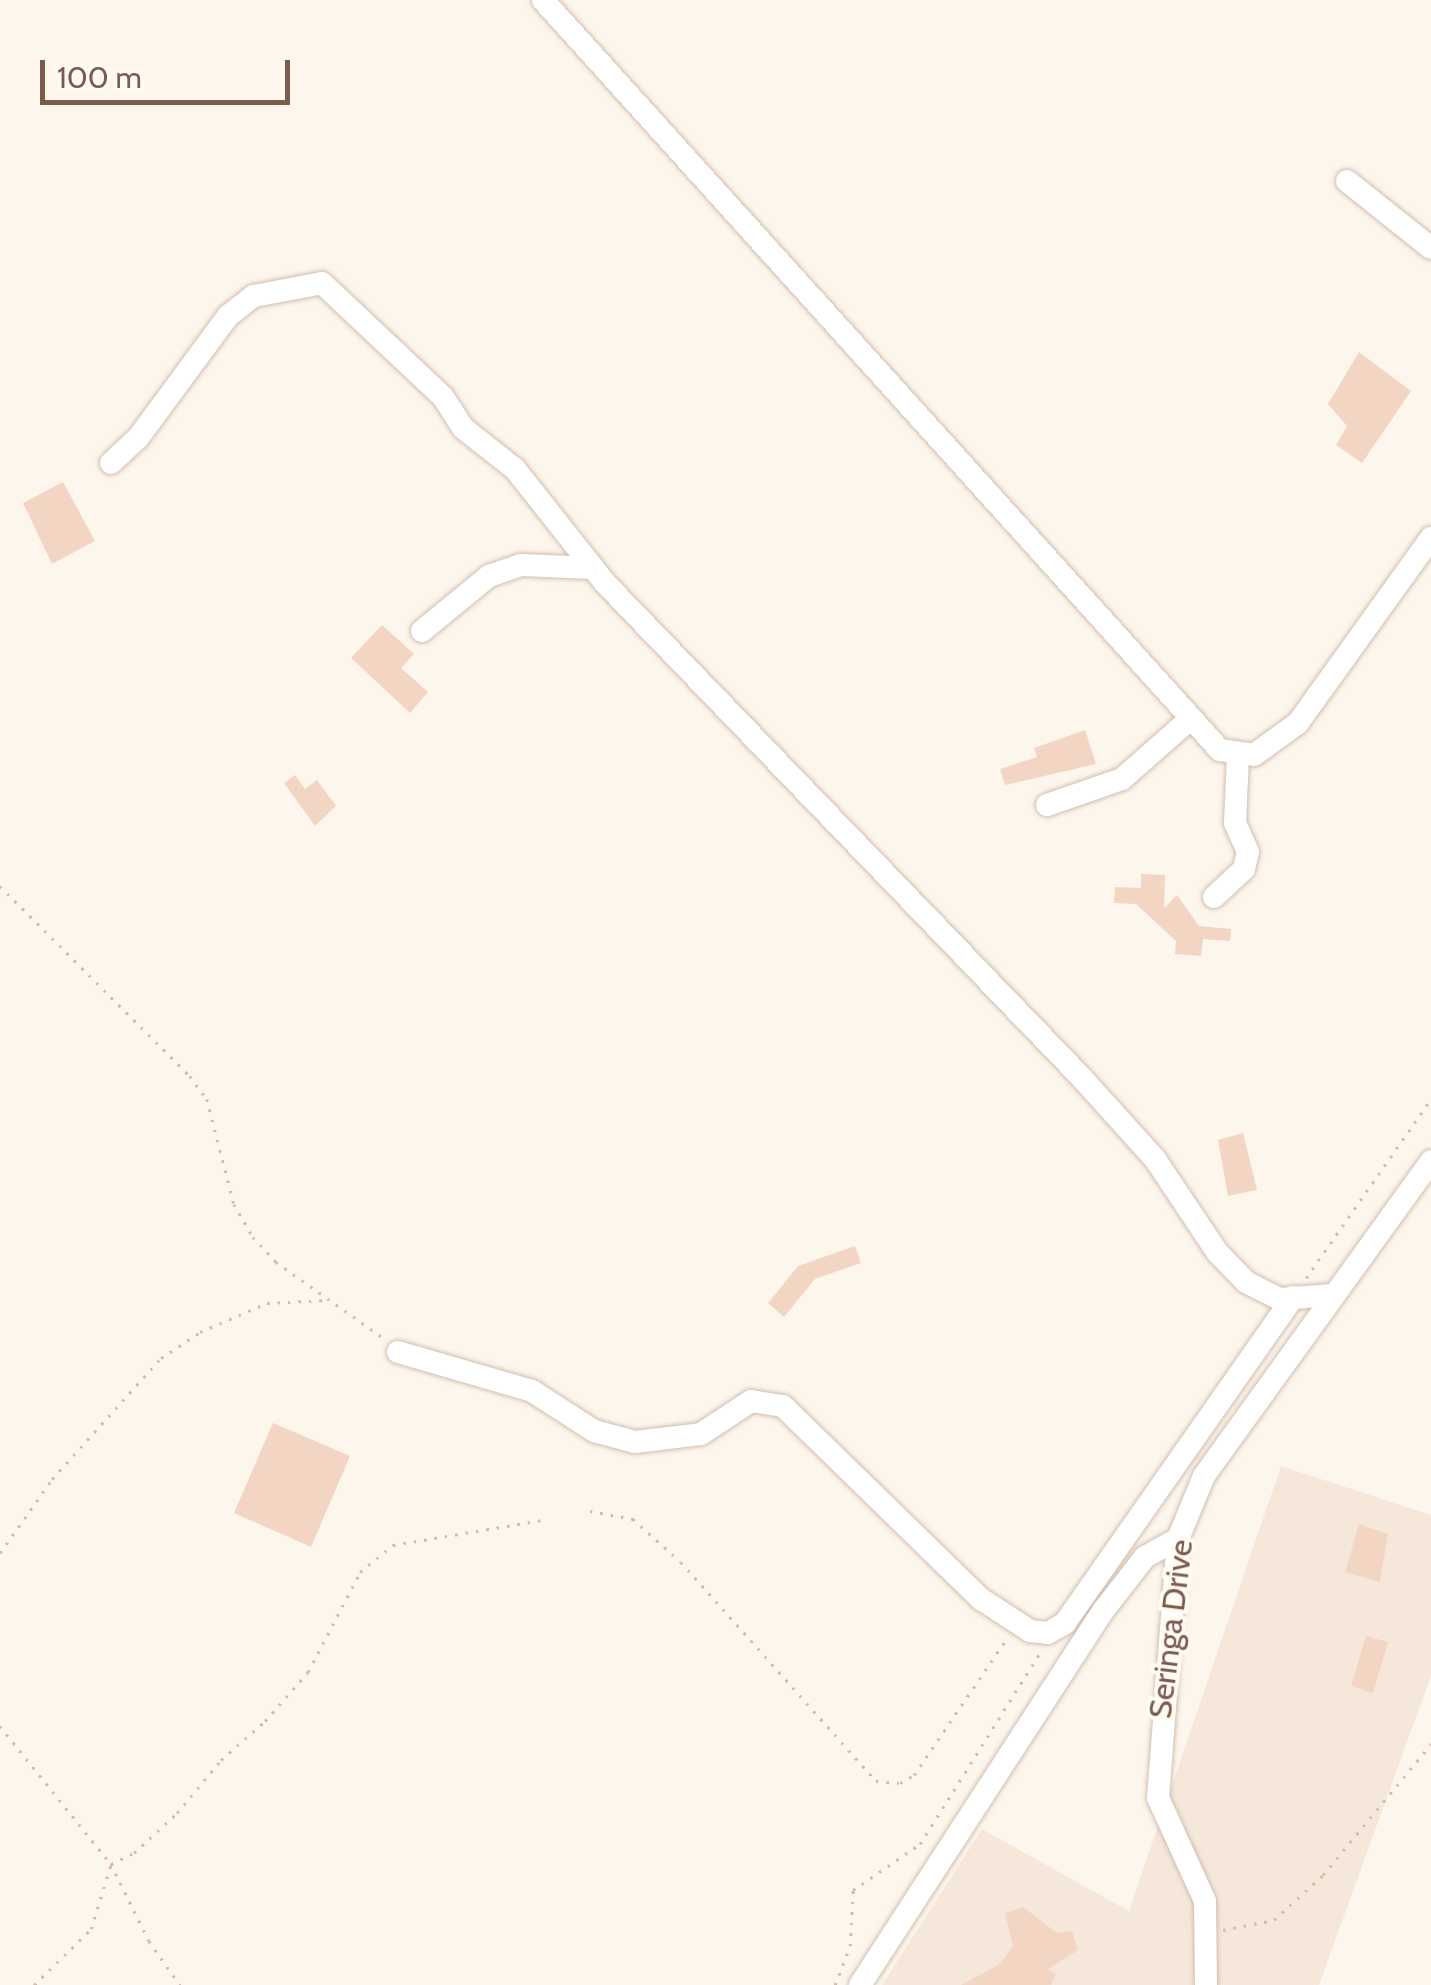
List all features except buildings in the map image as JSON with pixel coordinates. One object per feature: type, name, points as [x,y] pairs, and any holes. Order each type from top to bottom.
[{"type":"street","points":[[544,0],[1189,720],[1238,758]]},
{"type":"street","points":[[1346,181],[1431,248]]},
{"type":"street","points":[[111,463],[138,438],[228,316],[254,296],[322,282],[443,397],[463,428],[516,469],[593,568],[1081,1077],[1155,1159],[1227,1262],[1260,1293],[1332,1296]]},
{"type":"street","points":[[1238,758],[1274,746],[1298,723],[1431,538]]},
{"type":"street","points":[[422,632],[489,576],[522,565],[593,568]]},
{"type":"street","points":[[1046,805],[1122,780],[1189,720]]},
{"type":"street","points":[[1214,896],[1244,869],[1248,852],[1234,822],[1238,758]]},
{"type":"street","name":"Seringa Drive","points":[[1206,1985],[1204,1902],[1158,1798],[1160,1702],[1178,1539],[1204,1476],[1431,1161]]},
{"type":"street","points":[[398,1352],[532,1391],[594,1431],[624,1441],[686,1438],[752,1401],[784,1406],[903,1527],[1018,1624],[1048,1633],[1065,1622],[1293,1297]]},
{"type":"street","points":[[860,1985],[1103,1611],[1145,1557],[1178,1539]]},
{"type":"path","points":[[0,886],[190,1076],[209,1104],[234,1204],[253,1237],[398,1352]]},
{"type":"path","points":[[1293,1297],[1431,1099]]},
{"type":"path","points":[[0,1553],[52,1479],[162,1358],[200,1332],[267,1303],[329,1300]]},
{"type":"path","points":[[590,1511],[633,1519],[681,1562],[876,1781],[900,1783],[914,1775],[1018,1624]]},
{"type":"path","points":[[34,1985],[91,1930],[111,1864],[163,1826],[221,1760],[265,1722],[308,1672],[360,1572],[392,1545],[548,1519]]},
{"type":"path","points":[[835,1985],[850,1946],[853,1890],[920,1844],[969,1774],[1048,1633]]},
{"type":"path","points":[[0,1726],[111,1864],[149,1941],[180,1985]]},
{"type":"path","points":[[1207,1932],[1274,1920],[1323,1874],[1431,1744]]},
{"type":"shaded area","points":[[1281,1466],[1431,1515],[1431,1676],[1319,1985],[882,1985],[982,1829],[1129,1911]]}]
